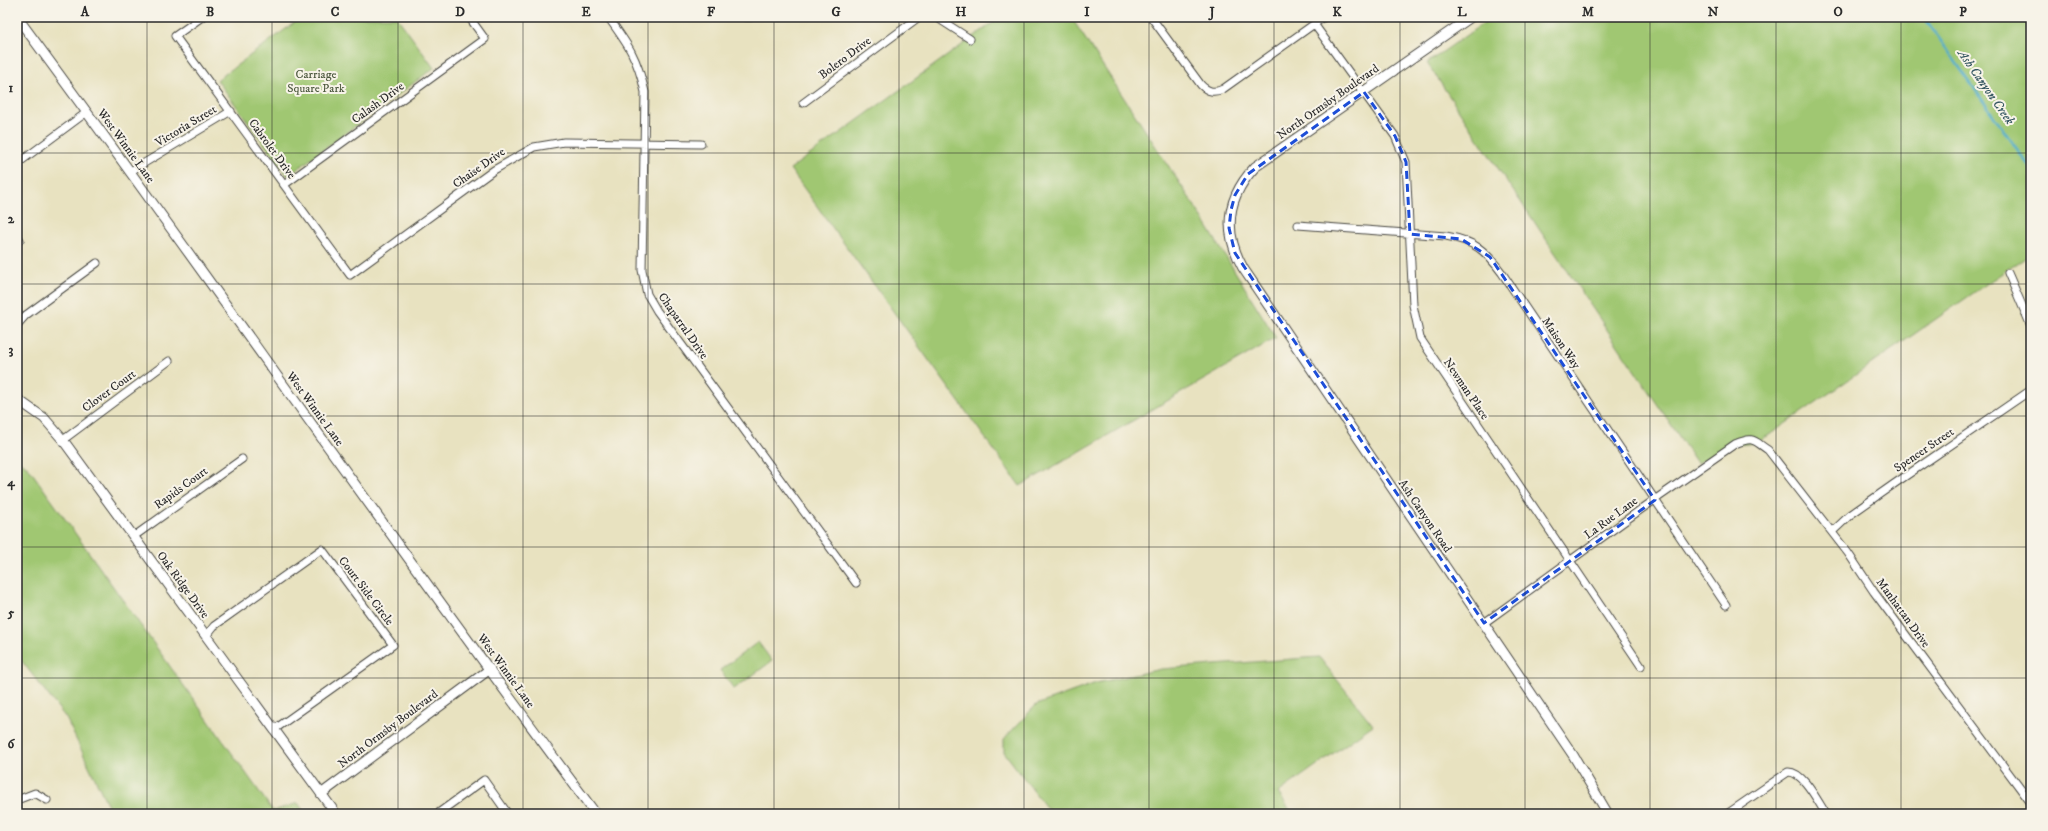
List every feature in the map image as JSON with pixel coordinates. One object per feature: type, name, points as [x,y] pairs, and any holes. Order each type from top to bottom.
[{"type":"street","name":"West Winnie Lane","points":[[17,17],[131,171],[309,422],[596,814]]},
{"type":"street","name":"Cabrolet Drive","points":[[202,17],[175,36],[350,275]]},
{"type":"street","name":"Calash Drive","points":[[284,185],[484,39],[469,17]]},
{"type":"street","name":"Chaparral Drive","points":[[608,17],[630,48],[639,67],[645,92],[642,270],[647,294],[657,311],[856,583]]},
{"type":"street","points":[[746,17],[751,17]]},
{"type":"street","name":"Bolero Drive","points":[[803,103],[918,17]]},
{"type":"street","points":[[936,17],[970,39]]},
{"type":"street","points":[[1151,17],[1201,85],[1210,91],[1223,89],[1324,17]]},
{"type":"street","name":"North Ormsby Boulevard","points":[[1229,228],[1231,210],[1235,195],[1244,180],[1255,167],[1471,17]]},
{"type":"street","name":"Newman Place","points":[[1314,24],[1395,136],[1406,162],[1413,305],[1420,338],[1642,666]]},
{"type":"street","name":"Victoria Street","points":[[131,171],[231,111]]},
{"type":"street","points":[[17,164],[86,112]]},
{"type":"street","name":"Chaise Drive","points":[[350,275],[494,170],[534,147],[564,142],[702,144]]},
{"type":"street","name":"Maison Way","points":[[1298,225],[1461,238],[1480,248],[1490,257],[1726,605]]},
{"type":"street","name":"Ash Canyon Road","points":[[1229,228],[1235,253],[1243,268],[1573,755],[1608,814]]},
{"type":"street","points":[[17,325],[26,315],[97,263]]},
{"type":"street","points":[[2008,273],[2031,326]]},
{"type":"street","name":"Clover Court","points":[[63,440],[169,361]]},
{"type":"street","name":"Spencer Street","points":[[1832,532],[1850,516],[1894,484],[2031,390]]},
{"type":"street","name":"Oak Ridge Drive","points":[[17,399],[44,418],[63,440],[321,794]]},
{"type":"street","name":"La Rue Lane","points":[[1484,623],[1735,444],[1747,439],[1754,440]]},
{"type":"street","name":"Manhattan Drive","points":[[1754,440],[1768,450],[1832,532],[1874,592],[2031,803]]},
{"type":"street","name":"Rapids Court","points":[[133,537],[242,459]]},
{"type":"street","name":"Court Side Circle","points":[[206,636],[214,626],[322,549],[393,645],[275,730]]},
{"type":"street","name":"North Ormsby Boulevard","points":[[321,794],[490,669]]},
{"type":"street","points":[[1727,814],[1788,772],[1793,772],[1800,776],[1826,814]]},
{"type":"street","points":[[437,814],[484,780],[508,814]]},
{"type":"street","points":[[17,800],[35,793],[47,800]]},
{"type":"street","points":[[321,794],[336,814]]},
{"type":"highlighted area","points":[[1364,92],[1395,136],[1406,162],[1410,234],[1461,239],[1490,257],[1655,500],[1484,623],[1235,253],[1229,228],[1231,210],[1235,195],[1248,174]]},
{"type":"green space","name":"Carriage Square Park","points":[[302,17],[397,17],[434,68],[288,176],[217,80]]},
{"type":"green space","points":[[1001,17],[1071,17],[1194,205],[1276,338],[1020,486],[790,169]]},
{"type":"green space","points":[[1492,17],[2031,17],[2031,253],[1759,442],[1735,444],[1697,463],[1427,63]]},
{"type":"green space","points":[[17,460],[28,467],[273,811],[298,803],[306,814],[112,814],[66,718],[17,655]]},
{"type":"green space","points":[[758,642],[772,661],[734,689],[720,670]]},
{"type":"green space","points":[[1319,657],[1373,725],[1278,793],[1293,814],[1051,814],[1004,752],[1004,739],[1036,705],[1096,683],[1161,669]]},
{"type":"waterway","name":"Ash Canyon Creek","points":[[1924,17],[2031,169]]}]
